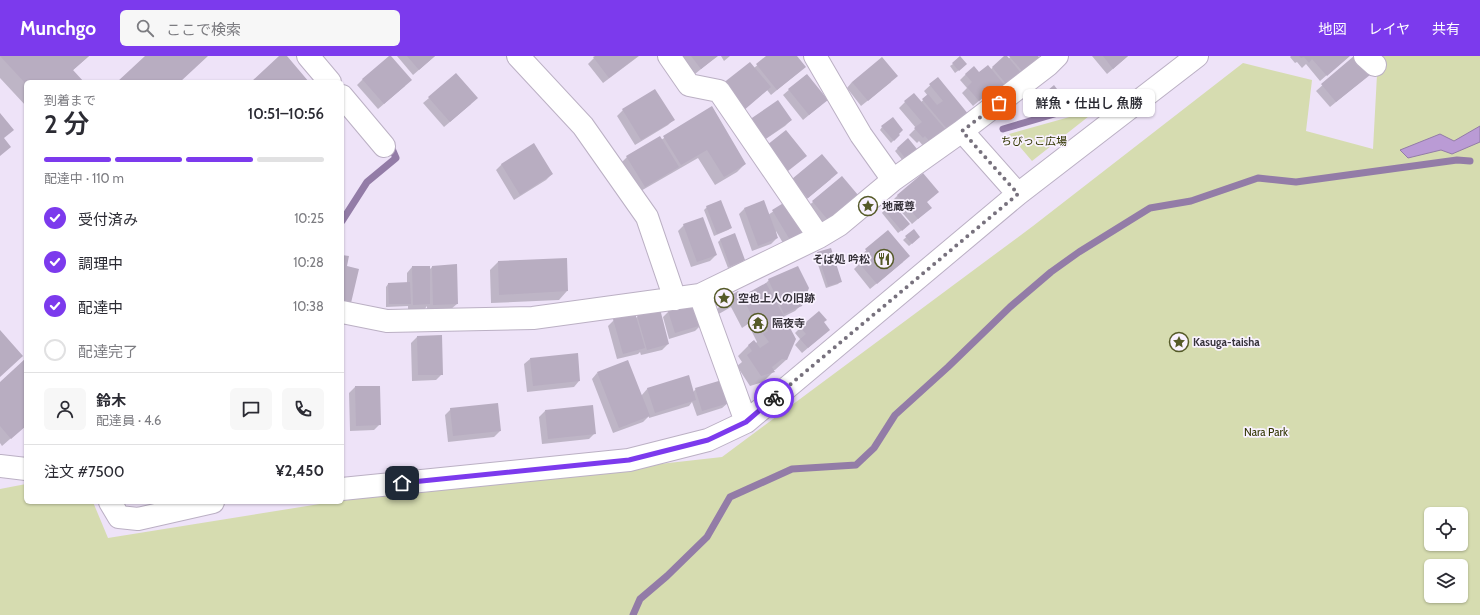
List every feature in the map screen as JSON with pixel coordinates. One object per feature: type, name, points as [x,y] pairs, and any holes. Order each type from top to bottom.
[{"type":"street","points":[[308,56],[328,80]]},
{"type":"street","points":[[518,56],[583,126],[647,217],[675,300]]},
{"type":"street","points":[[669,56],[689,85],[719,91],[819,237]]},
{"type":"street","points":[[814,56],[861,135],[893,180]]},
{"type":"street","points":[[344,489],[629,460],[708,440],[746,422],[1018,194],[1197,56]]},
{"type":"street","points":[[344,312],[387,321],[533,318],[700,296],[819,237],[839,225],[893,180],[962,131],[1048,59]]},
{"type":"street","points":[[344,98],[384,146]]},
{"type":"street","points":[[962,131],[1018,194]]},
{"type":"street","points":[[700,296],[746,422]]},
{"type":"street","points":[[0,466],[24,468]]},
{"type":"street","points":[[111,504],[119,517],[138,519],[204,504]]},
{"type":"green space","name":"Nara Park","points":[[1378,56],[1480,56],[1480,615],[0,615],[0,489],[24,484],[24,504],[94,504],[108,538],[320,504],[344,504],[344,500],[722,457],[1033,226],[1243,63],[1312,80],[1306,131],[1373,149]]},
{"type":"green space","name":"ちびっこ広場","points":[[1098,109],[1032,161],[1009,134]]},
{"type":"shaded area","points":[[1480,126],[1480,142],[1452,154],[1441,150],[1408,158],[1400,150],[1440,134],[1454,141]]},
{"type":"building","points":[[0,56],[89,56],[73,70],[82,80],[24,80],[24,82]]},
{"type":"building","points":[[145,56],[208,56],[182,80],[119,80]]},
{"type":"building","points":[[279,56],[287,56],[307,80],[253,80]]},
{"type":"building","points":[[389,56],[391,56],[412,80],[384,104],[362,79]]},
{"type":"building","points":[[407,56],[435,56],[419,70]]},
{"type":"building","points":[[638,56],[609,78],[593,57]]},
{"type":"building","points":[[691,56],[718,56],[701,69]]},
{"type":"building","points":[[766,56],[797,56],[806,67],[777,90],[756,64]]},
{"type":"building","points":[[960,56],[967,64],[959,71],[952,63]]},
{"type":"building","points":[[1004,56],[1007,56],[1021,73],[1007,85],[992,67]]},
{"type":"building","points":[[1009,56],[1038,56],[1041,59],[1024,73]]},
{"type":"building","points":[[1103,56],[1128,56],[1113,69]]},
{"type":"building","points":[[1299,56],[1350,56],[1327,76],[1312,59],[1309,63],[1304,57],[1301,58]]},
{"type":"building","points":[[1354,56],[1370,75],[1336,102],[1321,84]]},
{"type":"building","points":[[882,57],[898,76],[868,101],[852,82]]},
{"type":"building","points":[[750,62],[771,87],[743,111],[722,84]]},
{"type":"building","points":[[988,65],[1006,87],[998,93],[994,88],[979,101],[967,87],[972,82],[965,74],[974,66],[979,72]]},
{"type":"building","points":[[456,73],[478,98],[450,122],[428,97]]},
{"type":"building","points":[[807,74],[828,100],[809,115],[788,89]]},
{"type":"building","points":[[938,77],[969,115],[948,130],[922,99],[928,94],[937,105],[943,101],[929,84]]},
{"type":"building","points":[[1054,85],[1064,101],[1059,106],[1047,91]]},
{"type":"building","points":[[655,89],[675,120],[641,140],[622,109]]},
{"type":"building","points":[[1044,89],[1049,95],[1048,97],[1051,101],[1045,107],[1036,93]]},
{"type":"building","points":[[914,93],[945,129],[930,142],[925,136],[923,138],[914,128],[922,122],[904,101]]},
{"type":"building","points":[[778,100],[792,120],[761,142],[746,122]]},
{"type":"building","points":[[712,106],[746,164],[724,177],[707,150],[681,165],[663,136]]},
{"type":"building","points":[[0,113],[14,130],[4,138],[11,147],[0,156]]},
{"type":"building","points":[[893,117],[903,130],[894,141],[881,126]]},
{"type":"building","points":[[786,130],[807,156],[788,171],[767,145]]},
{"type":"building","points":[[660,136],[679,167],[645,187],[626,156]]},
{"type":"building","points":[[908,138],[917,149],[906,159],[897,148]]},
{"type":"building","points":[[534,143],[553,174],[520,195],[501,164]]},
{"type":"building","points":[[822,154],[838,173],[808,198],[792,179]]},
{"type":"building","points":[[923,173],[939,192],[927,202],[932,208],[918,219],[897,195]]},
{"type":"building","points":[[842,176],[858,195],[828,220],[812,201]]},
{"type":"building","points":[[790,199],[811,234],[793,245],[772,210]]},
{"type":"building","points":[[721,200],[732,228],[717,234],[706,206]]},
{"type":"building","points":[[764,200],[778,238],[758,246],[744,208]]},
{"type":"building","points":[[892,203],[910,224],[902,231],[884,210]]},
{"type":"building","points":[[703,217],[717,255],[697,262],[683,224]]},
{"type":"building","points":[[914,229],[920,237],[912,244],[905,236]]},
{"type":"building","name":"そば処 吟松","points":[[888,230],[910,256],[877,284],[859,263],[869,254],[865,249]]},
{"type":"building","points":[[735,233],[745,260],[730,266],[720,239]]},
{"type":"building","points":[[831,248],[842,282],[828,286],[817,252]]},
{"type":"building","points":[[344,255],[349,256],[347,266],[359,269],[351,303],[344,301]]},
{"type":"building","points":[[567,258],[568,291],[499,295],[498,261]]},
{"type":"building","points":[[457,264],[458,304],[433,305],[432,266]]},
{"type":"building","points":[[412,266],[430,266],[430,304],[413,305]]},
{"type":"building","points":[[798,266],[809,288],[802,306],[784,314],[768,279]]},
{"type":"building","points":[[410,282],[411,304],[389,304],[388,283]]},
{"type":"building","points":[[766,283],[796,339],[787,360],[782,359],[772,367],[775,372],[761,376],[747,355],[752,351],[748,345],[754,340],[760,348],[769,342],[763,334],[768,331],[759,314],[753,318],[742,296]]},
{"type":"building","points":[[738,291],[742,297],[728,305],[725,299]]},
{"type":"building","points":[[695,302],[702,325],[675,333],[668,311]]},
{"type":"building","points":[[660,309],[669,344],[647,350],[637,315]]},
{"type":"building","points":[[819,311],[827,320],[824,322],[830,330],[808,348],[800,339],[806,334],[800,327]]},
{"type":"building","points":[[635,313],[645,348],[623,354],[613,319]]},
{"type":"building","points":[[0,330],[23,356],[0,377]]},
{"type":"building","points":[[442,335],[443,375],[418,375],[417,336]]},
{"type":"building","points":[[578,353],[580,381],[533,386],[530,358]]},
{"type":"building","points":[[24,360],[24,428],[11,439],[0,426],[0,382]]},
{"type":"building","points":[[628,360],[650,416],[619,428],[597,372]]},
{"type":"building","points":[[689,375],[696,400],[655,413],[647,388]]},
{"type":"building","points":[[722,380],[729,403],[702,411],[695,388]]},
{"type":"building","points":[[355,386],[380,386],[381,425],[356,426]]},
{"type":"building","points":[[498,403],[501,431],[453,436],[450,408]]},
{"type":"building","points":[[593,405],[596,434],[548,439],[545,410]]},
{"type":"waterway","points":[[1003,129],[1099,101]]},
{"type":"waterway","points":[[344,218],[367,182],[396,158],[390,144]]},
{"type":"waterway","points":[[633,615],[640,599],[667,576],[707,537],[730,497],[792,469],[856,465],[874,448],[895,415],[948,367],[1010,307],[1051,272],[1079,252],[1150,208],[1191,201],[1258,178],[1296,182],[1457,160],[1470,161]]},
{"type":"way so far","points":[[774,398],[1018,194],[962,131],[999,103]]},
{"type":"place","name":"鮮魚・仕出し 魚勝","points":[[999,103]]},
{"type":"place","name":"地蔵尊","points":[[868,206]]},
{"type":"place","name":"そば処 吟松","points":[[884,259]]},
{"type":"place","name":"空也上人の旧跡","points":[[724,298]]},
{"type":"place","name":"隔夜寺","points":[[758,323]]},
{"type":"place","name":"Kasuga-taisha","points":[[1179,342]]},
{"type":"route","points":[[402,483],[629,460],[708,440],[746,422],[774,398]]}]
